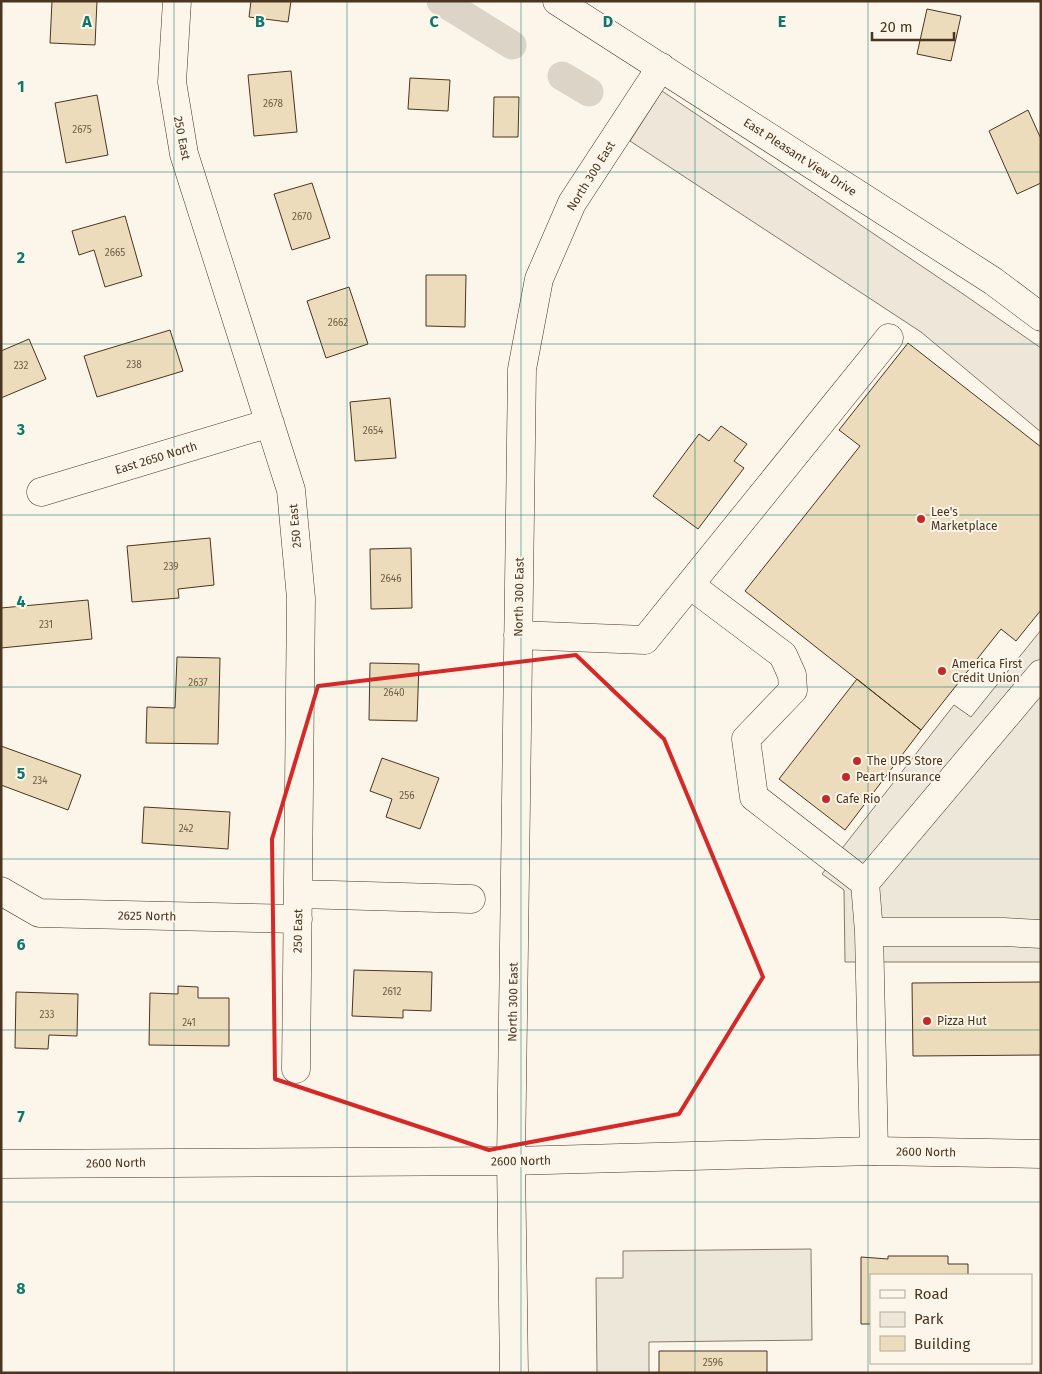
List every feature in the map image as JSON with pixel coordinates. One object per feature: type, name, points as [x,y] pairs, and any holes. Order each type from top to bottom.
[{"type":"street","name":"250 East","points":[[177,1],[172,82],[184,154],[291,490],[301,598],[296,1069]]},
{"type":"street","name":"East Pleasant View Drive","points":[[557,1],[993,281],[1041,317]]},
{"type":"street","name":"North 300 East","points":[[514,1373],[511,1161],[522,369],[539,279],[572,203],[660,68]]},
{"type":"street","points":[[518,635],[645,640],[889,338]]},
{"type":"street","name":"East 2650 North","points":[[41,492],[270,423]]},
{"type":"street","points":[[690,585],[783,655],[792,675],[793,690],[746,739],[754,797],[865,883]]},
{"type":"street","points":[[874,1151],[869,932],[865,883],[1041,674]]},
{"type":"street","name":"2625 North","points":[[1,891],[39,913],[299,907],[471,899]]},
{"type":"street","points":[[869,932],[1003,932],[1041,934]]},
{"type":"street","name":"2600 North","points":[[1,1164],[511,1161],[874,1151],[1041,1154]]},
{"type":"highlighted area","points":[[576,655],[664,739],[763,977],[679,1114],[489,1150],[275,1079],[272,839],[318,686]]},
{"type":"green space","points":[[662,91],[1041,348],[1041,432],[921,332],[630,141]]},
{"type":"shaded area","points":[[1041,630],[1041,962],[845,962],[844,890],[822,874],[954,705],[971,717]]},
{"type":"shaded area","points":[[811,1249],[812,1340],[649,1342],[649,1373],[597,1373],[596,1278],[623,1278],[623,1251]]},
{"type":"building","points":[[52,1],[97,1],[95,45],[50,43]]},
{"type":"building","points":[[251,1],[291,1],[288,22],[249,17]]},
{"type":"building","points":[[927,9],[961,16],[951,61],[917,54]]},
{"type":"building","points":[[291,71],[297,132],[254,136],[248,75]]},
{"type":"building","points":[[410,78],[450,80],[448,111],[408,109]]},
{"type":"building","points":[[97,95],[108,155],[66,163],[55,103]]},
{"type":"building","points":[[494,97],[519,97],[518,137],[493,137]]},
{"type":"building","points":[[1028,110],[1041,139],[1041,183],[1017,194],[989,131]]},
{"type":"building","points":[[312,183],[330,238],[292,250],[274,194]]},
{"type":"building","points":[[125,216],[142,276],[105,287],[94,250],[79,255],[72,231]]},
{"type":"building","points":[[426,275],[466,275],[465,327],[426,326]]},
{"type":"building","points":[[349,287],[368,344],[326,358],[307,301]]},
{"type":"building","points":[[170,330],[183,371],[97,397],[84,356]]},
{"type":"building","points":[[29,339],[46,379],[1,398],[1,351]]},
{"type":"building","name":"Lee's Marketplace","points":[[908,343],[1041,447],[1041,610],[1016,641],[1001,629],[921,730],[745,591],[860,446],[839,430]]},
{"type":"building","points":[[390,398],[396,458],[355,461],[350,402]]},
{"type":"building","points":[[721,426],[747,444],[734,461],[744,468],[698,529],[653,496],[699,434],[709,441]]},
{"type":"building","points":[[210,538],[214,585],[178,589],[179,598],[132,602],[127,546]]},
{"type":"building","points":[[411,548],[412,608],[371,609],[370,549]]},
{"type":"building","points":[[88,600],[92,639],[1,648],[1,608]]},
{"type":"building","points":[[177,657],[220,658],[218,744],[146,743],[147,707],[175,708]]},
{"type":"building","points":[[370,663],[419,664],[417,721],[369,720]]},
{"type":"building","points":[[857,679],[921,730],[845,830],[779,779]]},
{"type":"building","points":[[1,746],[81,775],[68,810],[1,785]]},
{"type":"building","points":[[382,758],[439,778],[420,829],[386,817],[392,799],[370,791]]},
{"type":"building","points":[[144,807],[230,812],[228,849],[142,843]]},
{"type":"building","points":[[354,970],[432,972],[431,1011],[403,1010],[403,1018],[352,1016]]},
{"type":"building","points":[[1041,982],[1041,1055],[913,1056],[912,983]]},
{"type":"building","points":[[178,986],[198,987],[198,998],[229,998],[229,1046],[149,1045],[150,993],[178,994]]},
{"type":"building","points":[[16,992],[78,994],[77,1036],[49,1035],[48,1049],[15,1048]]},
{"type":"building","points":[[888,1256],[948,1256],[948,1264],[968,1264],[968,1274],[870,1274],[870,1324],[861,1324],[861,1257],[888,1259]]},
{"type":"building","points":[[659,1351],[767,1351],[767,1373],[659,1373]]},
{"type":"waterway","points":[[441,1],[512,45]]},
{"type":"waterway","points":[[562,76],[589,92]]},
{"type":"place","name":"Lee's Marketplace","points":[[921,519]]},
{"type":"place","name":"America First Credit Union","points":[[942,671]]},
{"type":"place","name":"The UPS Store","points":[[857,761]]},
{"type":"place","name":"Peart Insurance","points":[[846,777]]},
{"type":"place","name":"Cafe Rio","points":[[826,799]]},
{"type":"place","name":"Pizza Hut","points":[[927,1021]]}]
